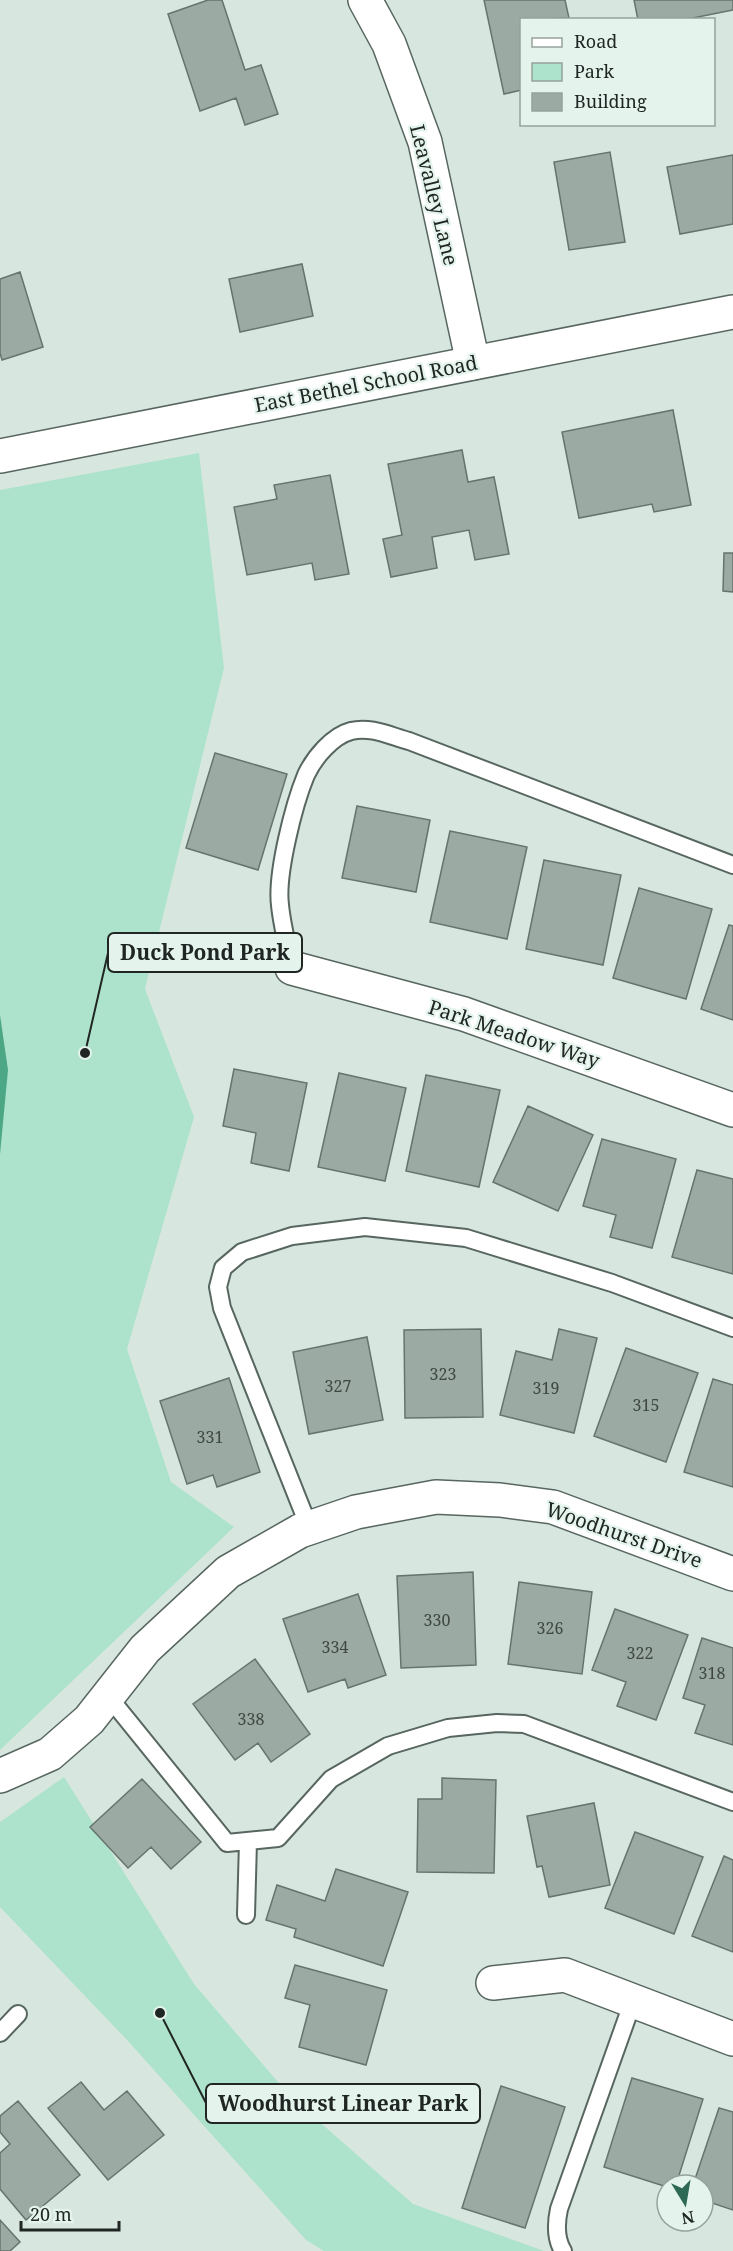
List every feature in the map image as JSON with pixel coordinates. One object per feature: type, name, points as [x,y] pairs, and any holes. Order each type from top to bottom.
[{"type":"street","name":"Leavalley Lane","points":[[365,0],[389,44],[425,142],[473,363]]},
{"type":"street","name":"East Bethel School Road","points":[[0,456],[733,312]]},
{"type":"street","name":"Park Meadow Way","points":[[292,968],[464,1014],[733,1110]]},
{"type":"street","name":"Woodhurst Drive","points":[[0,1776],[50,1754],[89,1720],[145,1649],[228,1572],[309,1527],[356,1512],[436,1497],[500,1500],[553,1507],[733,1574]]},
{"type":"street","points":[[493,1983],[566,1975],[733,2039]]},
{"type":"lane","points":[[292,968],[279,904],[292,817],[307,773],[327,745],[350,731],[371,729],[409,741],[733,865]]},
{"type":"lane","points":[[309,1527],[222,1308],[218,1287],[223,1268],[242,1252],[292,1236],[364,1227],[466,1238],[612,1283],[733,1328]]},
{"type":"lane","points":[[108,1696],[228,1843],[278,1839],[331,1779],[388,1746],[448,1728],[496,1723],[524,1724],[733,1802]]},
{"type":"lane","points":[[246,1916],[248,1841]]},
{"type":"lane","points":[[563,2251],[556,2223],[633,2001]]},
{"type":"lane","points":[[0,2032],[18,2014]]},
{"type":"green space","points":[[199,453],[224,668],[145,989],[194,1117],[127,1349],[171,1482],[234,1527],[0,1750],[0,490]]},
{"type":"green space","points":[[64,1777],[194,1984],[290,2096],[413,2204],[544,2251],[324,2251],[306,2240],[128,2041],[0,1907],[0,1822]]},
{"type":"shaded area","points":[[0,1015],[8,1070],[0,1154]]},
{"type":"building","points":[[208,0],[222,0],[245,70],[261,65],[278,114],[245,125],[236,98],[200,111],[168,14]]},
{"type":"building","points":[[484,0],[565,0],[569,18],[520,18],[520,90],[504,94]]},
{"type":"building","points":[[634,0],[733,0],[733,10],[693,18],[638,18]]},
{"type":"building","points":[[610,152],[625,242],[569,250],[554,162]]},
{"type":"building","points":[[733,155],[733,224],[680,234],[667,167]]},
{"type":"building","points":[[302,264],[313,316],[240,332],[229,279]]},
{"type":"building","points":[[20,272],[43,347],[2,360],[0,353],[0,279]]},
{"type":"building","points":[[673,410],[691,505],[654,512],[652,504],[579,518],[562,432]]},
{"type":"building","points":[[462,450],[468,482],[494,477],[509,554],[475,560],[469,530],[432,537],[437,568],[391,577],[383,539],[402,535],[388,464]]},
{"type":"building","points":[[330,475],[349,574],[315,580],[312,563],[247,575],[234,507],[277,499],[274,485]]},
{"type":"building","points":[[724,553],[733,553],[733,592],[723,591]]},
{"type":"building","points":[[215,753],[287,774],[258,870],[186,848]]},
{"type":"building","points":[[357,806],[430,820],[416,892],[342,878]]},
{"type":"building","points":[[450,831],[527,847],[507,939],[430,922]]},
{"type":"building","points":[[544,860],[621,875],[603,965],[526,949]]},
{"type":"building","points":[[639,888],[712,909],[686,999],[613,978]]},
{"type":"building","points":[[729,925],[733,926],[733,1020],[701,1009]]},
{"type":"building","points":[[234,1069],[307,1083],[289,1171],[251,1163],[256,1133],[223,1126]]},
{"type":"building","points":[[339,1073],[406,1088],[385,1181],[318,1167]]},
{"type":"building","points":[[426,1075],[500,1090],[479,1187],[406,1171]]},
{"type":"building","points":[[528,1106],[593,1135],[558,1211],[493,1182]]},
{"type":"building","points":[[602,1139],[676,1159],[652,1248],[610,1237],[616,1215],[583,1206]]},
{"type":"building","points":[[697,1170],[733,1179],[733,1274],[672,1257]]},
{"type":"building","points":[[481,1329],[483,1417],[405,1418],[404,1330]]},
{"type":"building","points":[[559,1329],[597,1338],[574,1433],[500,1415],[516,1351],[552,1360]]},
{"type":"building","points":[[367,1337],[383,1420],[309,1434],[293,1352]]},
{"type":"building","points":[[626,1348],[698,1373],[666,1462],[594,1436]]},
{"type":"building","points":[[229,1378],[260,1472],[217,1487],[213,1475],[187,1484],[160,1401]]},
{"type":"building","points":[[713,1379],[733,1385],[733,1487],[684,1472]]},
{"type":"building","points":[[473,1572],[476,1665],[401,1668],[397,1576]]},
{"type":"building","points":[[519,1582],[592,1592],[582,1674],[508,1664]]},
{"type":"building","points":[[358,1594],[386,1675],[348,1688],[345,1679],[308,1692],[283,1619]]},
{"type":"building","points":[[615,1609],[688,1635],[656,1720],[617,1706],[626,1682],[592,1670]]},
{"type":"building","points":[[702,1638],[733,1648],[733,1745],[695,1733],[705,1705],[683,1698]]},
{"type":"building","points":[[255,1659],[310,1734],[271,1762],[258,1743],[235,1760],[193,1704]]},
{"type":"building","points":[[442,1778],[496,1780],[494,1873],[417,1872],[418,1799],[442,1799]]},
{"type":"building","points":[[142,1779],[201,1842],[171,1869],[151,1847],[128,1868],[90,1827]]},
{"type":"building","points":[[594,1803],[610,1885],[549,1897],[542,1866],[537,1867],[527,1816]]},
{"type":"building","points":[[635,1832],[703,1857],[674,1934],[605,1908]]},
{"type":"building","points":[[724,1856],[733,1860],[733,1952],[692,1936]]},
{"type":"building","points":[[336,1869],[408,1892],[383,1966],[294,1937],[296,1929],[266,1920],[277,1885],[325,1901]]},
{"type":"building","points":[[295,1965],[387,1990],[366,2065],[299,2047],[310,2005],[285,1998]]},
{"type":"building","points":[[632,2078],[703,2099],[680,2173],[655,2173],[655,2183],[604,2167]]},
{"type":"building","points":[[81,2082],[104,2110],[127,2091],[164,2135],[108,2180],[48,2108]]},
{"type":"building","points":[[501,2086],[565,2107],[525,2228],[462,2208]]},
{"type":"building","points":[[18,2101],[80,2175],[26,2220],[0,2189],[0,2153],[10,2144],[0,2132],[0,2116]]},
{"type":"building","points":[[719,2108],[733,2112],[733,2210],[715,2204],[715,2173],[697,2173]]},
{"type":"building","points":[[0,2220],[20,2242],[10,2251],[0,2251]]},
{"type":"place","name":"Duck Pond Park","points":[[85,1053]]},
{"type":"place","name":"Woodhurst Linear Park","points":[[160,2013]]}]
